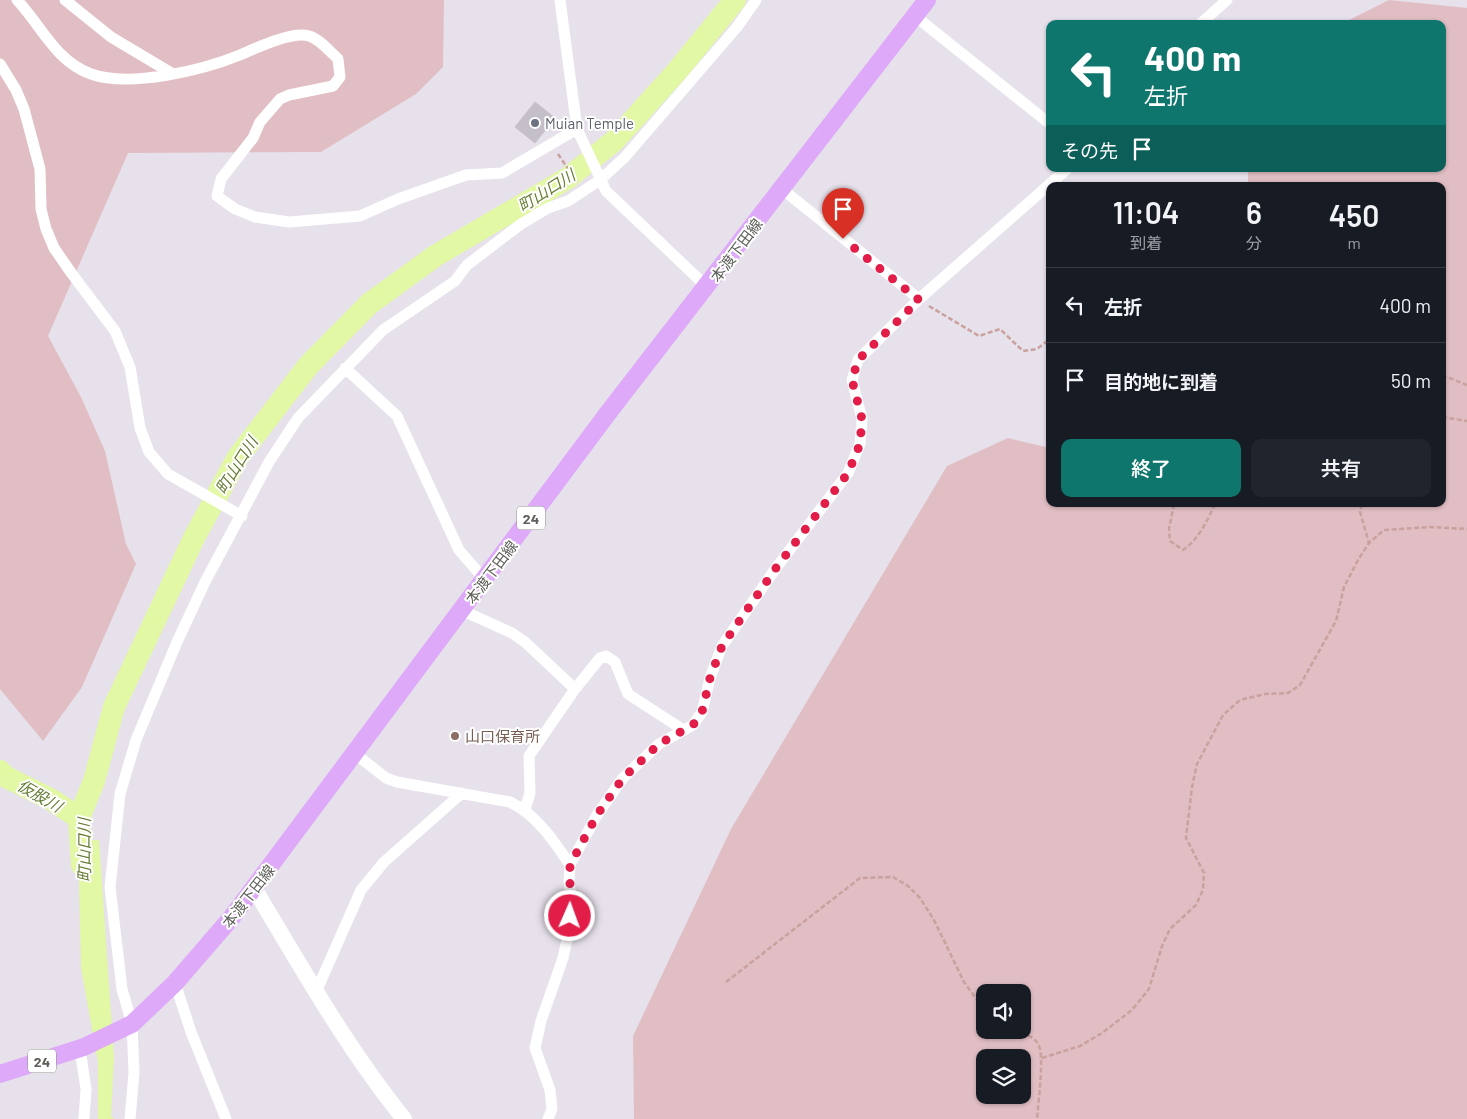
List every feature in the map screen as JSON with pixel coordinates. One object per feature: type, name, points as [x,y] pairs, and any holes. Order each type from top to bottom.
[{"type":"main road","name":"本渡下田線","points":[[0,1074],[82,1048],[128,1026],[175,983],[232,917],[608,413],[928,0]]},
{"type":"street","points":[[17,0],[52,46],[91,74],[129,80],[174,74],[238,55],[266,42],[306,35],[314,38],[338,59],[340,77],[333,86],[290,95],[280,99],[260,122],[253,138],[221,179],[217,196],[235,209],[255,217],[288,222],[360,216],[398,199],[466,174],[502,173],[577,129]]},
{"type":"street","points":[[65,0],[111,37],[174,74]]},
{"type":"street","points":[[560,0],[577,129],[598,177],[606,191],[707,287]]},
{"type":"street","points":[[130,1119],[134,1073],[110,887],[120,794],[136,740],[177,642],[239,514],[269,462],[298,418],[383,330],[455,281],[467,265],[521,224],[548,208],[568,201],[638,142],[737,27],[756,0]]},
{"type":"street","points":[[1204,20],[1227,0]]},
{"type":"street","points":[[915,16],[1046,121]]},
{"type":"street","points":[[0,64],[16,90],[24,109],[40,169],[41,209],[46,229],[54,248],[115,331],[130,367],[140,428],[149,452],[168,474],[239,514]]},
{"type":"street","points":[[1052,182],[1064,172]]},
{"type":"street","points":[[548,1119],[552,1109],[550,1090],[535,1048],[541,1021],[563,958],[568,935],[571,897],[569,882],[570,865],[597,815],[623,778],[659,744],[682,729],[693,725],[702,712],[710,678],[722,646],[776,568],[848,473],[860,444],[862,419],[852,380],[858,360],[919,300],[1046,188]]},
{"type":"street","points":[[782,189],[919,300]]},
{"type":"street","points":[[345,368],[397,416],[459,550],[485,580]]},
{"type":"street","points":[[461,610],[518,638],[575,689]]},
{"type":"street","points":[[525,809],[530,792],[529,756],[575,689],[600,658],[606,656],[614,662],[628,694],[682,729]]},
{"type":"street","points":[[354,753],[386,778],[397,782],[510,802],[525,809],[557,844],[570,865]]},
{"type":"street","points":[[316,992],[361,890],[384,862],[462,793]]},
{"type":"street","points":[[254,888],[316,992],[384,1094],[404,1119]]},
{"type":"street","points":[[175,983],[191,1032],[226,1119]]},
{"type":"street","points":[[82,1048],[86,1089],[84,1119]]},
{"type":"path","points":[[559,154],[580,186]]},
{"type":"path","points":[[919,300],[979,336],[1000,329],[1023,351],[1037,349],[1046,342]]},
{"type":"path","points":[[1446,377],[1467,385]]},
{"type":"path","points":[[1446,418],[1467,421]]},
{"type":"path","points":[[1173,507],[1169,529],[1170,541],[1183,550],[1190,545],[1203,528],[1214,507]]},
{"type":"path","points":[[1361,507],[1360,512],[1369,543]]},
{"type":"path","points":[[1042,1058],[1080,1046],[1102,1033],[1132,1010],[1149,989],[1162,946],[1170,929],[1196,905],[1203,890],[1204,873],[1186,838],[1197,764],[1224,715],[1240,700],[1265,694],[1288,693],[1300,685],[1336,622],[1344,587],[1369,543],[1384,530],[1430,527],[1467,529]]},
{"type":"path","points":[[726,982],[860,878],[893,877],[908,886],[920,898],[946,943],[964,982],[976,999]]},
{"type":"path","points":[[1031,1038],[1039,1044],[1042,1058],[1037,1119]]},
{"type":"shaded area","points":[[0,0],[444,0],[443,67],[416,94],[321,152],[128,153],[48,336],[81,397],[105,451],[126,544],[136,564],[82,687],[43,741],[0,689]]},
{"type":"shaded area","points":[[1389,0],[1467,8],[1467,1119],[634,1119],[633,1036],[731,829],[947,466],[1008,438],[1046,447],[1046,507],[1446,507],[1446,182],[1248,182],[1248,172],[1446,172],[1446,20],[1349,20]]},
{"type":"water","points":[[82,830],[93,840],[99,840],[114,1058],[111,1116],[114,1119],[98,1119],[98,1062],[81,968],[78,839]]},
{"type":"building","name":"Muian Temple","points":[[535,102],[555,118],[535,143],[515,127]]},
{"type":"waterway","name":"町山口川","points":[[82,865],[79,818],[94,781],[114,707],[194,538],[238,457],[308,366],[369,304],[435,256],[568,178],[614,141],[678,70],[735,0]]},
{"type":"waterway","name":"仮股川","points":[[0,771],[6,777],[52,800],[79,818]]},
{"type":"place","name":"Muian Temple","points":[[535,123]]},
{"type":"place","name":"山口保育所","points":[[455,736]]},
{"type":"route","points":[[570,916],[570,865],[597,815],[623,778],[659,744],[682,729],[693,725],[702,712],[710,678],[722,646],[776,568],[812,524],[848,473],[860,444],[862,419],[852,380],[858,360],[879,337],[919,300],[843,239]]}]
